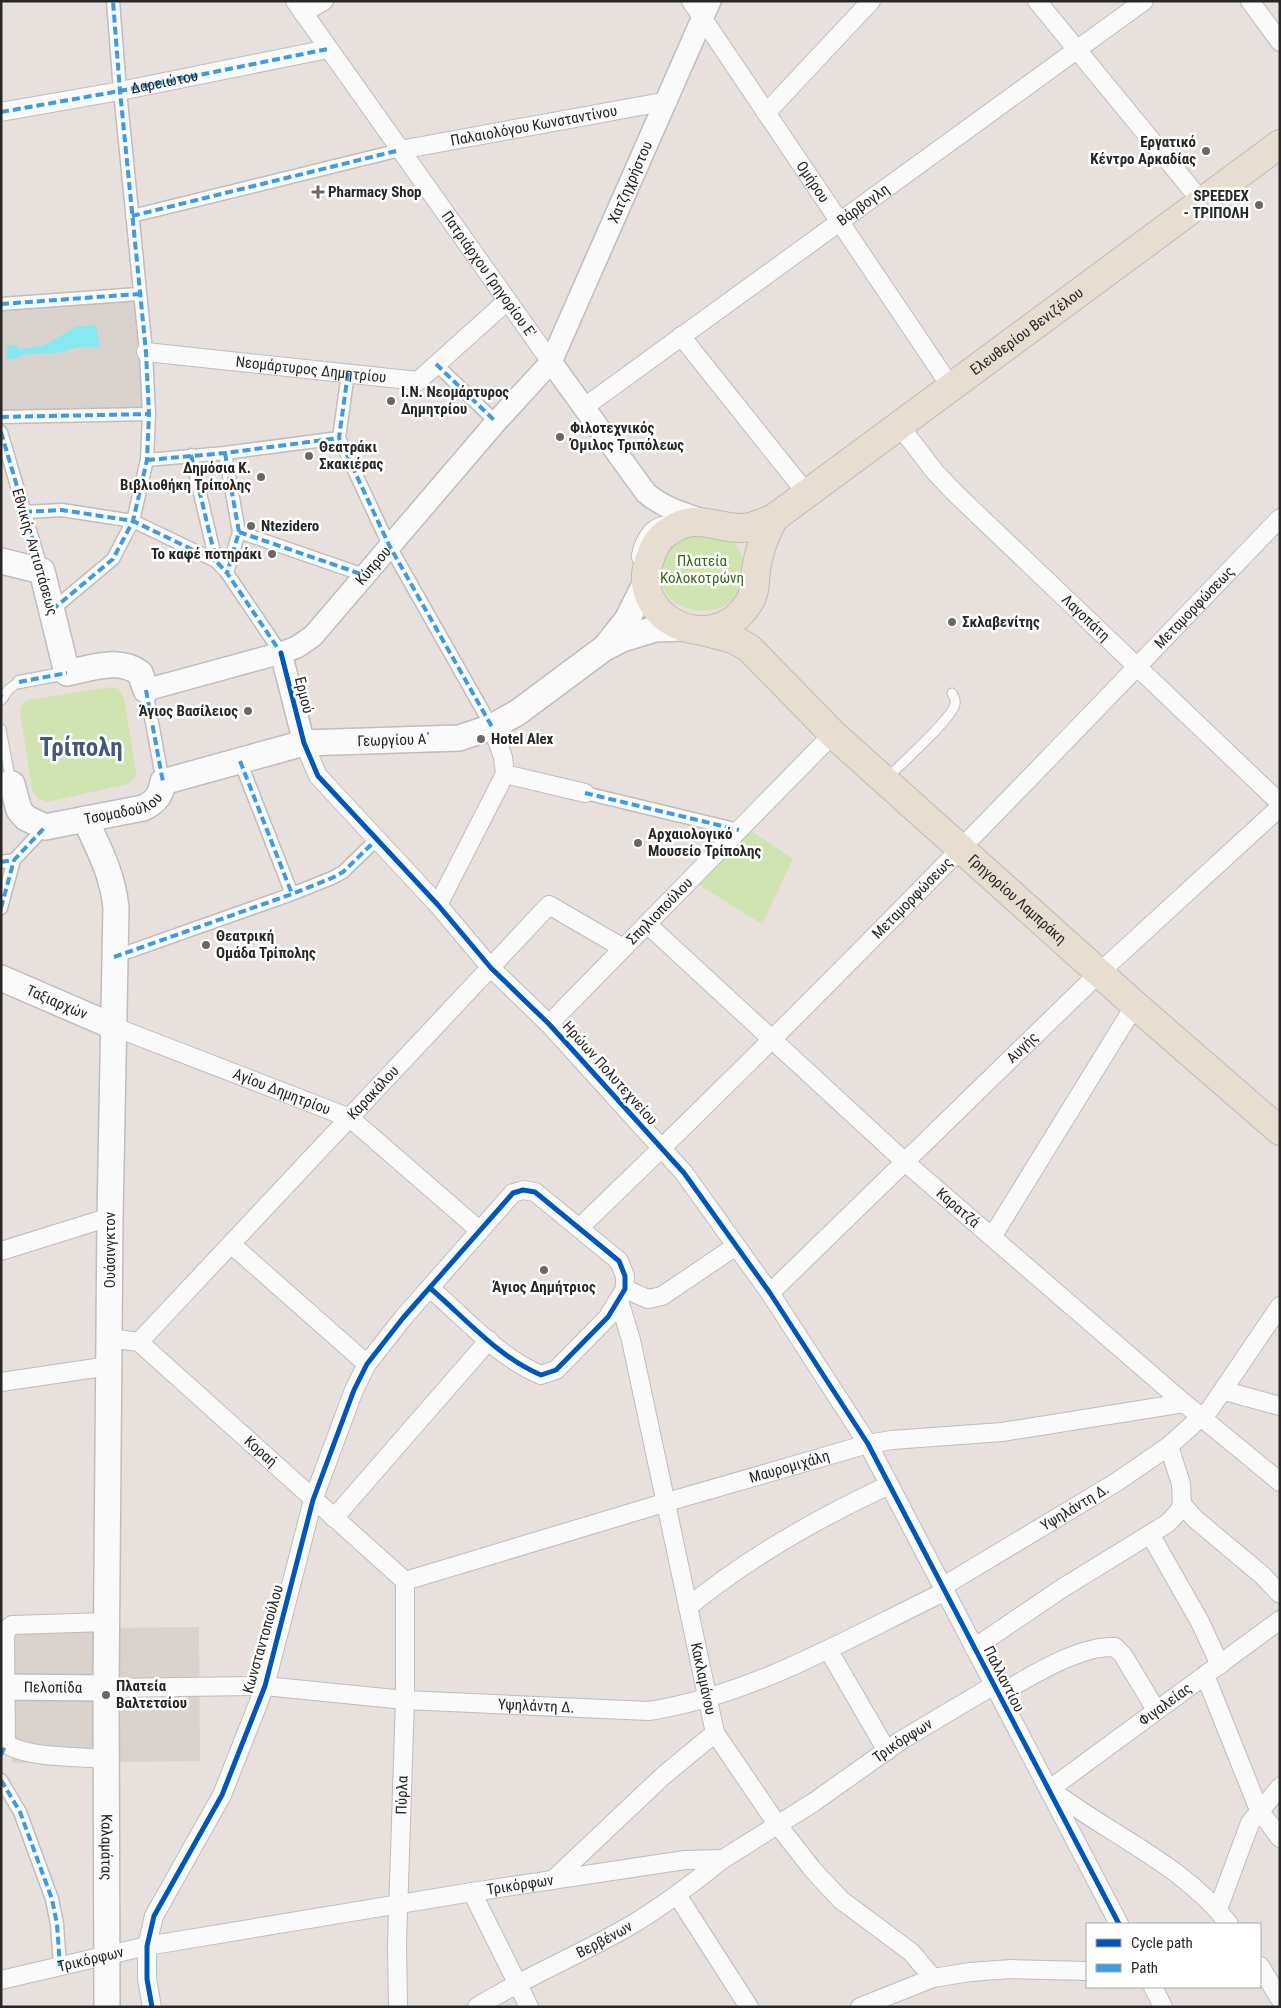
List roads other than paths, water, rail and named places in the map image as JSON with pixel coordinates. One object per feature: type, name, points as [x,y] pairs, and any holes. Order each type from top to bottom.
[{"type":"main road","name":"Ελευθερίου Βενιζέλου","points":[[774,518],[1280,144]]},
{"type":"main road","points":[[774,518],[760,549],[756,567],[756,586],[749,604],[737,618],[721,628],[693,630],[669,621],[658,610],[650,597],[646,578],[647,563],[655,546],[668,532],[703,522],[741,528],[774,518]]},
{"type":"main road","points":[[703,522],[738,534],[750,549],[756,567]]},
{"type":"main road","points":[[1,561],[42,572]]},
{"type":"main road","name":"Εθνικής Αντιστάσεως","points":[[42,572],[67,673]]},
{"type":"main road","name":"Γεωργίου Α΄","points":[[163,782],[304,743],[459,738],[492,727],[517,714],[603,649],[627,620],[646,578]]},
{"type":"main road","name":"Γρηγορίου Λαμπράκη","points":[[749,604],[750,627],[761,659]]},
{"type":"main road","name":"Γεωργίου Α΄","points":[[603,649],[644,632],[693,630]]},
{"type":"main road","name":"Γρηγορίου Λαμπράκη","points":[[693,630],[733,639],[761,659],[834,734],[1099,973],[1280,1131]]},
{"type":"main road","name":"Τσομαδούλου","points":[[67,673],[116,664],[125,665],[140,673],[146,690]]},
{"type":"main road","name":"Τσομαδούλου","points":[[45,827],[143,808],[152,804],[158,798],[163,782]]},
{"type":"main road","points":[[6,784],[19,810],[26,818],[45,827]]},
{"type":"main road","name":"Ουάσινγκτον","points":[[85,819],[110,871],[115,889],[106,1688]]},
{"type":"main road","name":"Ταξιαρχών","points":[[1,978],[112,1026]]},
{"type":"main road","name":"Πελοπίδα","points":[[3,1687],[106,1688]]},
{"type":"main road","name":"Καλαμάτας","points":[[106,1688],[107,2007]]},
{"type":"street","points":[[52,610],[114,558],[133,521],[147,460],[149,414],[146,352],[139,294],[113,1]]},
{"type":"street","points":[[299,7],[324,1]]},
{"type":"street","points":[[766,113],[871,1]]},
{"type":"street","points":[[1037,1],[1202,202]]},
{"type":"street","name":"Βάρβογλη","points":[[582,408],[1144,1]]},
{"type":"street","points":[[1250,1],[1280,42]]},
{"type":"street","name":"Πατριάρχου Γρηγορίου Ε'","points":[[299,7],[582,408],[646,493],[673,511],[703,522]]},
{"type":"street","name":"Ομήρου","points":[[701,7],[766,113],[951,387]]},
{"type":"street","name":"Χατζηχρήστου","points":[[551,362],[668,101],[701,7]]},
{"type":"street","name":"Δαρειώτου","points":[[1,112],[120,91],[328,49]]},
{"type":"street","name":"Παλαιολόγου Κωνσταντίνου","points":[[400,150],[668,101]]},
{"type":"street","points":[[132,216],[400,150]]},
{"type":"street","points":[[1,304],[139,294]]},
{"type":"street","name":"Νεομάρτυρος Δημητρίου","points":[[146,352],[418,381],[507,301]]},
{"type":"street","points":[[681,336],[807,494]]},
{"type":"street","name":"Κύπρου","points":[[146,690],[281,654],[297,647],[312,636],[496,422],[551,362]]},
{"type":"street","points":[[436,364],[496,422]]},
{"type":"street","points":[[348,374],[339,438],[389,545],[492,727],[503,757],[504,774],[438,905]]},
{"type":"street","points":[[1,417],[149,414]]},
{"type":"street","name":"Λαγοπάτη","points":[[899,425],[940,478],[1138,666],[1280,805]]},
{"type":"street","name":"Εθνικής Αντιστάσεως","points":[[1,432],[42,572]]},
{"type":"street","points":[[147,460],[225,453],[339,438]]},
{"type":"street","points":[[225,453],[239,532],[228,573]]},
{"type":"street","points":[[191,455],[216,561]]},
{"type":"street","points":[[24,512],[62,510],[133,521],[216,561],[228,573],[281,654]]},
{"type":"street","name":"Μεταμορφώσεως","points":[[579,1228],[662,1149],[962,848],[1280,518]]},
{"type":"street","points":[[239,532],[364,576]]},
{"type":"street","name":"Ερμού","points":[[281,654],[304,743]]},
{"type":"street","name":"Τσομαδούλου","points":[[19,682],[67,673]]},
{"type":"street","name":"Τσομαδούλου","points":[[146,690],[163,782]]},
{"type":"street","name":"Σπηλιοπούλου","points":[[548,1024],[834,734]]},
{"type":"street","name":"Ηρώων Πολυτεχνείου","points":[[304,743],[318,776],[438,905],[491,968],[548,1024],[684,1173],[770,1293],[868,1444]]},
{"type":"street","points":[[240,762],[292,894]]},
{"type":"street","points":[[504,774],[739,830]]},
{"type":"street","name":"Αυγής","points":[[770,1293],[1099,973],[1280,805]]},
{"type":"street","points":[[1,908],[14,860],[45,827]]},
{"type":"street","points":[[114,957],[292,894],[343,872],[376,840]]},
{"type":"street","points":[[1,862],[14,860]]},
{"type":"street","name":"Καρακάλου","points":[[140,1342],[549,905],[624,948]]},
{"type":"street","name":"Καρατζά","points":[[647,924],[905,1162],[1184,1403],[1280,1482]]},
{"type":"street","points":[[992,1236],[1135,1005]]},
{"type":"street","name":"Αγίου Δημητρίου","points":[[112,1026],[350,1118],[479,1230]]},
{"type":"street","points":[[523,1190],[535,1192],[579,1228],[619,1261],[625,1276],[622,1295],[602,1324],[556,1370],[541,1375],[525,1368],[489,1340],[430,1288],[513,1193],[523,1190]]},
{"type":"street","points":[[1,1250],[110,1217]]},
{"type":"street","points":[[231,1244],[367,1364]]},
{"type":"street","points":[[622,1295],[648,1299],[662,1296],[736,1246]]},
{"type":"street","name":"Κωνσταντοπούλου","points":[[152,2007],[147,1979],[147,1946],[154,1916],[222,1795],[265,1686],[313,1500],[340,1423],[367,1364],[403,1318],[430,1288]]},
{"type":"street","name":"Κακλαμάνου","points":[[622,1295],[715,1733],[777,1824],[813,1870],[842,1900],[911,1952],[933,1978]]},
{"type":"street","name":"Υψηλάντη Δ.","points":[[106,1688],[265,1686],[405,1700],[638,1712],[676,1706],[756,1682],[829,1651],[943,1590],[1115,1484],[1169,1446],[1202,1418],[1225,1390],[1280,1306]]},
{"type":"street","points":[[109,1338],[140,1342]]},
{"type":"street","points":[[334,1518],[489,1340]]},
{"type":"street","name":"Κοραή","points":[[140,1342],[405,1582]]},
{"type":"street","points":[[1,1382],[109,1366]]},
{"type":"street","points":[[1225,1390],[1280,1406]]},
{"type":"street","name":"Μαυρομιχάλη","points":[[405,1582],[667,1502],[868,1444],[892,1440],[1002,1432],[1184,1403]]},
{"type":"street","name":"Παλλαντίου","points":[[868,1444],[1013,1725],[1050,1788],[1118,1923]]},
{"type":"street","points":[[974,1648],[1061,1589],[1168,1523],[1179,1511],[1182,1504],[1181,1484],[1169,1446]]},
{"type":"street","points":[[688,1607],[710,1589],[776,1544],[824,1516],[889,1485]]},
{"type":"street","points":[[1182,1504],[1194,1518],[1262,1575],[1280,1594]]},
{"type":"street","points":[[1150,1534],[1200,1622],[1220,1665]]},
{"type":"street","name":"Πύρλα","points":[[398,2007],[398,1904],[405,1700],[405,1582]]},
{"type":"street","name":"Φιγαλείας","points":[[1050,1788],[1280,1620]]},
{"type":"street","points":[[106,1758],[30,1753],[14,1748],[4,1749],[3,1687],[5,1637],[7,1629],[12,1625],[107,1622]]},
{"type":"street","name":"Τρικόρφων","points":[[1,1980],[147,1946],[472,1892],[685,1860],[723,1859],[938,1717],[1077,1654],[1106,1646],[1115,1647],[1124,1655],[1156,1710]]},
{"type":"street","points":[[829,1651],[887,1751]]},
{"type":"street","points":[[1205,1674],[1259,1810],[1280,1838]]},
{"type":"street","points":[[553,1880],[663,1776],[715,1733]]},
{"type":"street","points":[[1,1780],[20,1812],[52,1899],[57,1924],[60,1966]]},
{"type":"street","points":[[1218,1909],[1250,1823],[1280,1787]]},
{"type":"street","points":[[1050,1788],[1182,1878],[1218,1909],[1228,1923]]},
{"type":"street","name":"Βερβένων","points":[[477,2007],[516,1983],[625,1928],[677,1895],[723,1859]]},
{"type":"street","points":[[472,1892],[529,2007]]},
{"type":"street","points":[[677,1895],[750,2007]]},
{"type":"street","points":[[1261,1968],[1280,1999]]},
{"type":"street","points":[[860,2007],[933,1978],[970,1972],[1010,1969],[1086,1971]]},
{"type":"street","points":[[1154,1988],[1163,2007]]},
{"type":"lane","name":"Τσομαδούλου","points":[[2,698],[19,682]]},
{"type":"lane","points":[[885,780],[943,721],[955,706],[956,700],[952,693]]},
{"type":"lane","points":[[1,729],[6,784]]},
{"type":"water","points":[[96,325],[100,348],[80,347],[58,353],[21,355],[20,358],[7,360],[6,346],[18,345],[18,349],[45,345],[76,327]]},
{"type":"place","name":"Εργατικό Κέντρο Αρκαδίας","points":[[1206,151]]},
{"type":"place","name":"Pharmacy Shop","points":[[318,192]]},
{"type":"place","name":"SPEEDEX - ΤΡΙΠΟΛΗ","points":[[1259,205]]},
{"type":"place","name":"Ι.Ν. Νεομάρτυρος Δημητρίου","points":[[391,401]]},
{"type":"place","name":"Φιλοτεχνικός Όμιλος Τριπόλεως","points":[[560,437]]},
{"type":"place","name":"Θεατράκι Σκακιέρας","points":[[309,456]]},
{"type":"place","name":"Δημόσια Κ. Βιβλιοθήκη Τρίπολης","points":[[261,477]]},
{"type":"place","name":"Ntezidero","points":[[251,526]]},
{"type":"place","name":"Το καφέ ποτηράκι","points":[[272,554]]},
{"type":"place","name":"Σκλαβενίτης","points":[[952,622]]},
{"type":"place","name":"Άγιος Βασίλειος","points":[[248,711]]},
{"type":"place","name":"Hotel Alex","points":[[481,739]]},
{"type":"place","name":"Αρχαιολογικό Μουσείο Τρίπολης","points":[[638,843]]},
{"type":"place","name":"Θεατρική Ομάδα Τρίπολης","points":[[206,945]]},
{"type":"place","name":"Άγιος Δημήτριος","points":[[544,1270]]},
{"type":"place","name":"Πλατεία Βαλτετσίου","points":[[106,1695]]},
{"type":"district","name":"Τρίπολη","points":[[81,747]]},
{"type":"park label","name":"Πλατεία Κολοκοτρώνη","points":[[702,570]]}]
